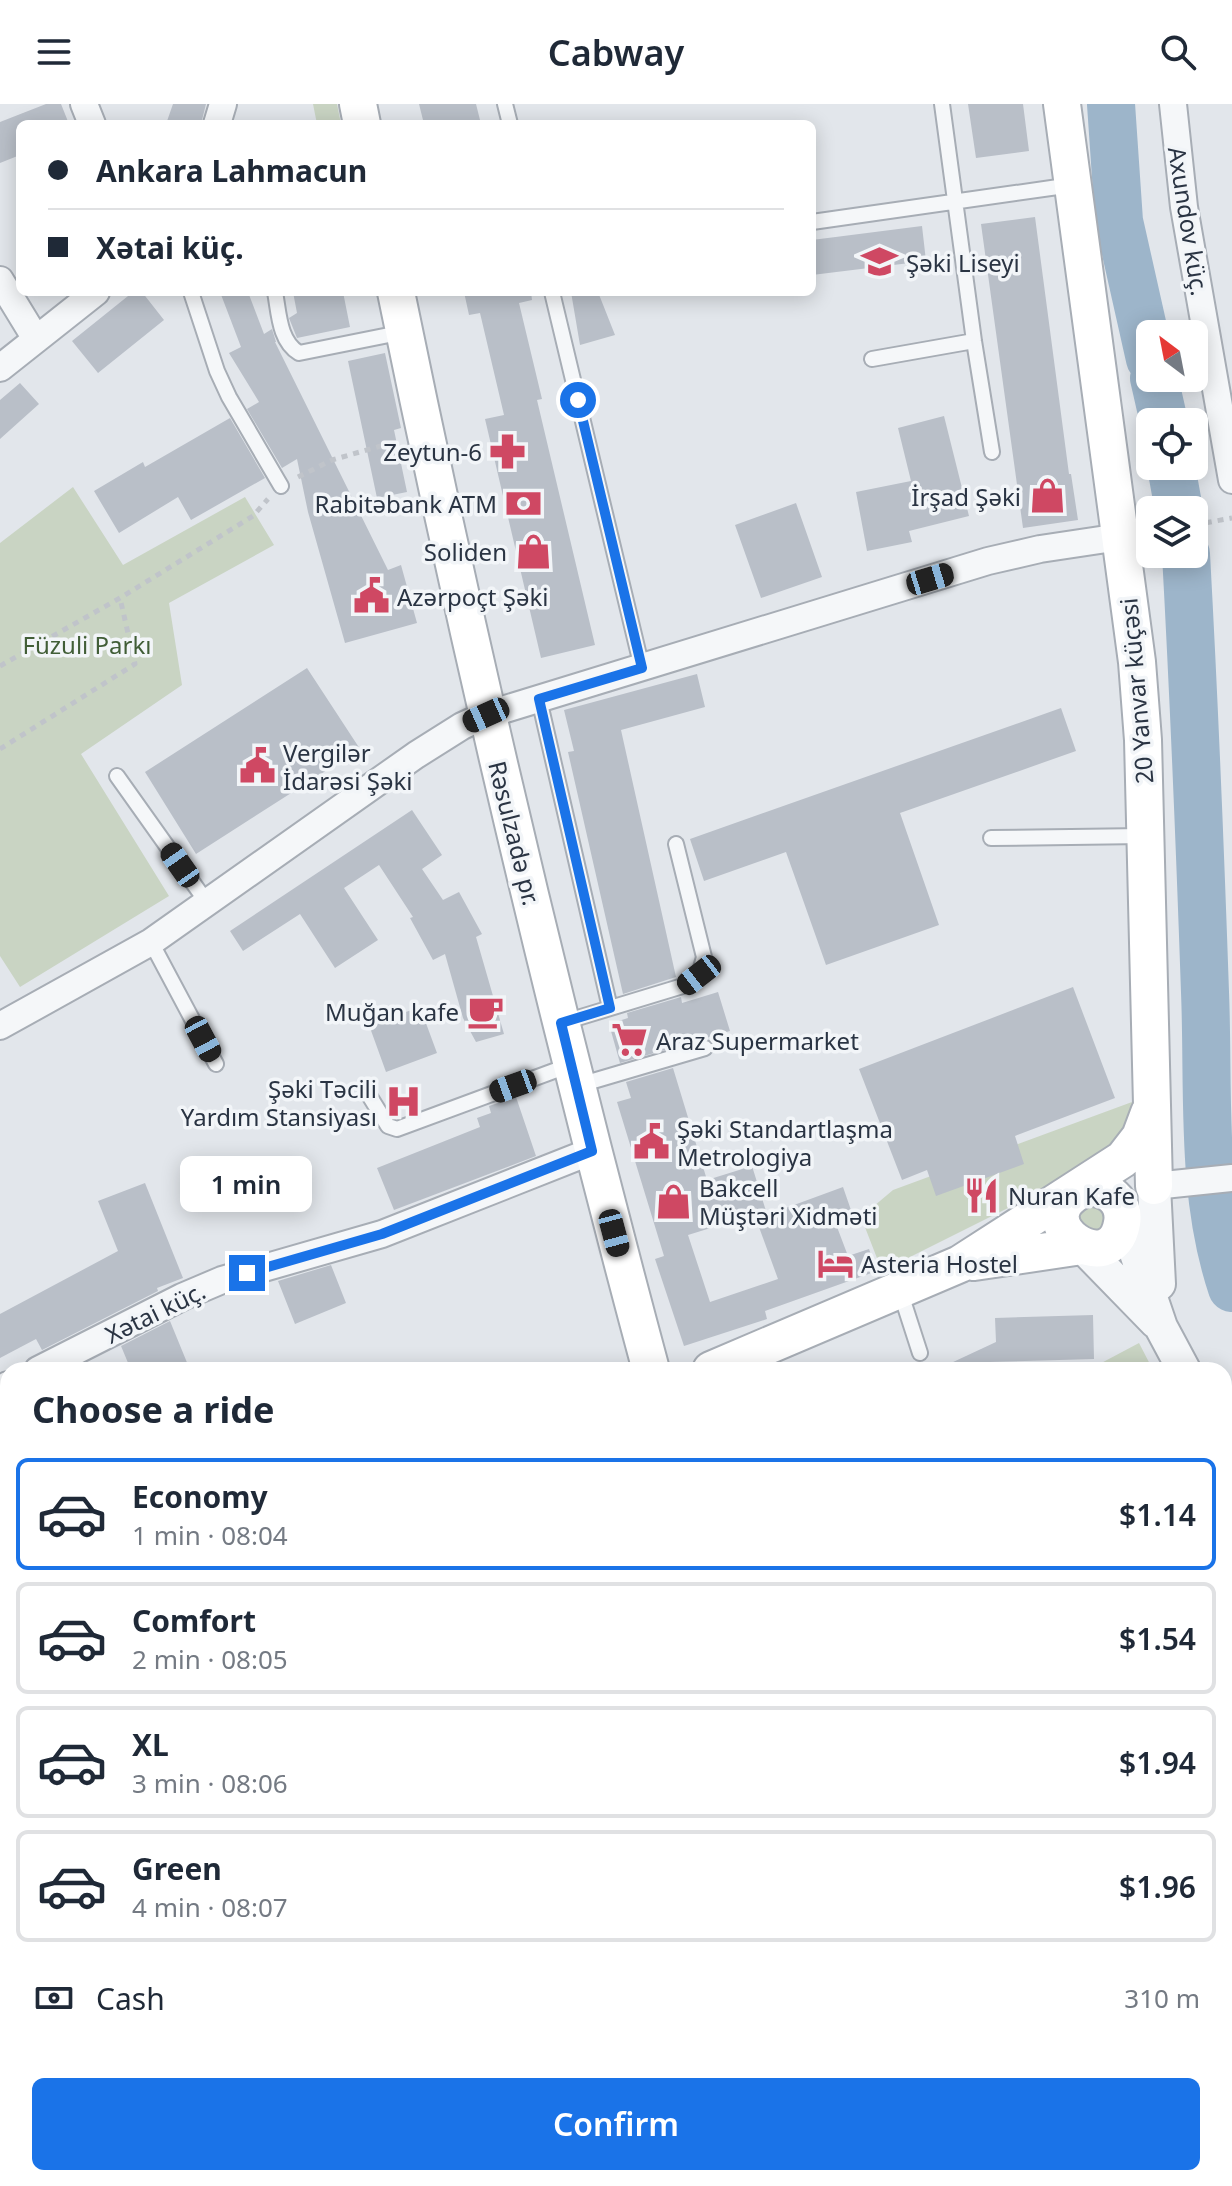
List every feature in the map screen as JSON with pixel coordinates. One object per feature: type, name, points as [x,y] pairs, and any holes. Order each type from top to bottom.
[{"type":"main road","name":"20 Yanvar küçəsi","points":[[1062,104],[1140,690],[1152,1104],[1164,1185]]},
{"type":"main road","name":"Rəsulzadə pr.","points":[[397,296],[486,715],[592,1151],[649,1362]]},
{"type":"main road","points":[[730,1362],[960,1264],[1083,1189],[1111,1169],[1135,1146],[1152,1104]]},
{"type":"main road","points":[[1082,1246],[1073,1242],[1062,1225],[1064,1205],[1083,1189],[1164,1185]]},
{"type":"main road","points":[[960,1264],[1082,1246],[1101,1247],[1121,1221],[1164,1185]]},
{"type":"main road","points":[[1083,1189],[1107,1191],[1121,1221]]},
{"type":"street","name":"Axundov küç.","points":[[1173,104],[1184,207],[1226,400],[1232,480]]},
{"type":"street","points":[[0,280],[36,339]]},
{"type":"street","points":[[0,368],[91,296]]},
{"type":"street","points":[[0,1026],[151,942],[439,739],[486,715],[988,561],[1040,549],[1120,537]]},
{"type":"street","name":"Xətai küç.","points":[[54,1362],[222,1280],[382,1234],[592,1151]]},
{"type":"street","points":[[1161,1327],[1164,1185],[1232,1178]]},
{"type":"street","points":[[1121,1221],[1161,1327],[1180,1362]]},
{"type":"street","points":[[1082,1246],[1161,1327]]},
{"type":"lane","points":[[942,104],[992,452]]},
{"type":"lane","points":[[816,221],[1073,185]]},
{"type":"lane","points":[[192,296],[217,371],[229,397],[281,486]]},
{"type":"lane","points":[[276,296],[283,334],[290,347],[299,353],[404,332]]},
{"type":"lane","points":[[553,296],[642,668]]},
{"type":"lane","points":[[872,359],[974,341]]},
{"type":"lane","points":[[539,699],[610,1008]]},
{"type":"lane","points":[[117,776],[208,904]]},
{"type":"lane","points":[[991,838],[1145,836]]},
{"type":"lane","points":[[561,1023],[686,985],[699,975],[704,957],[676,844]]},
{"type":"lane","points":[[151,942],[216,1064]]},
{"type":"lane","points":[[367,1092],[388,1126],[397,1129],[573,1075],[705,1048]]},
{"type":"lane","points":[[900,1291],[920,1353]]},
{"type":"path","points":[[0,666],[120,598],[253,516],[281,486],[332,460],[426,434]]},
{"type":"path","points":[[1208,523],[1232,518]]},
{"type":"path","points":[[0,749],[135,664],[120,598]]},
{"type":"green space","points":[[313,104],[337,104],[340,120],[316,120]]},
{"type":"green space","name":"Füzuli Parkı","points":[[73,487],[123,565],[245,497],[274,545],[169,603],[182,685],[81,754],[169,896],[20,987],[0,956],[0,543]]},
{"type":"green space","points":[[1132,1102],[1129,1125],[1120,1142],[1086,1169],[882,1271],[861,1217],[893,1190]]},
{"type":"green space","points":[[1088,1199],[1109,1215],[1098,1232],[1084,1232],[1077,1207]]},
{"type":"green space","points":[[1139,1343],[1149,1362],[1103,1362]]},
{"type":"building","points":[[46,104],[61,104],[67,120],[16,120],[16,157],[0,163],[0,122]]},
{"type":"building","points":[[173,104],[206,104],[202,120],[167,120]]},
{"type":"building","points":[[419,104],[476,104],[480,120],[423,120]]},
{"type":"building","points":[[968,104],[1023,104],[1029,151],[976,158]]},
{"type":"building","points":[[1035,217],[1069,474],[1078,520],[1023,528],[981,224]]},
{"type":"building","points":[[922,226],[926,261],[816,275],[816,239]]},
{"type":"building","points":[[128,296],[145,296],[164,320],[98,373],[72,341]]},
{"type":"building","points":[[222,296],[250,296],[264,334],[272,329],[275,342],[388,570],[401,565],[417,623],[345,643],[308,512],[297,459],[282,468],[247,409],[259,402],[229,353],[241,347]]},
{"type":"building","points":[[294,296],[344,296],[350,327],[297,338],[289,318],[297,313]]},
{"type":"building","points":[[465,296],[532,296],[532,300],[519,303],[542,399],[537,400],[595,645],[541,658],[485,419],[504,415],[480,313],[469,315]]},
{"type":"building","points":[[572,296],[600,296],[615,335],[580,345]]},
{"type":"building","points":[[385,353],[401,428],[394,430],[407,492],[377,498],[348,361]]},
{"type":"building","points":[[20,383],[39,404],[0,439],[0,400]]},
{"type":"building","points":[[944,416],[969,516],[909,531],[912,542],[867,551],[856,492],[911,481],[898,428]]},
{"type":"building","points":[[230,418],[265,478],[191,520],[178,497],[119,533],[94,491],[143,462],[145,467]]},
{"type":"building","points":[[796,503],[822,577],[761,598],[735,525]]},
{"type":"building","points":[[307,668],[360,749],[196,854],[145,772]]},
{"type":"building","points":[[697,674],[705,707],[621,730],[676,977],[623,994],[568,752],[574,751],[564,710]]},
{"type":"building","points":[[1061,708],[1076,751],[900,813],[939,925],[826,965],[786,852],[704,881],[690,839]]},
{"type":"building","points":[[412,810],[442,855],[422,869],[443,900],[459,892],[482,934],[476,937],[504,1034],[476,1042],[463,1018],[445,954],[433,960],[410,918],[413,917],[379,865],[344,888],[378,940],[335,968],[300,914],[243,951],[230,931]]},
{"type":"building","points":[[1073,987],[1115,1098],[1015,1136],[1024,1164],[936,1196],[927,1170],[902,1180],[859,1069]]},
{"type":"building","points":[[718,992],[730,1031],[620,1063],[609,1024],[628,1018],[627,1013],[681,997],[682,1003]]},
{"type":"building","points":[[420,1007],[437,1053],[386,1072],[369,1025]]},
{"type":"building","points":[[673,1068],[707,1180],[752,1166],[766,1211],[688,1235],[710,1302],[778,1279],[756,1219],[843,1187],[852,1213],[834,1219],[848,1256],[869,1249],[877,1271],[765,1311],[767,1319],[684,1346],[655,1259],[664,1256],[617,1102],[631,1098],[626,1082]]},
{"type":"building","points":[[516,1097],[536,1156],[394,1210],[377,1168],[480,1127],[477,1118],[491,1113],[489,1106]]},
{"type":"building","points":[[145,1183],[183,1278],[157,1288],[158,1291],[42,1350],[36,1339],[0,1358],[0,1314],[118,1251],[98,1201]]},
{"type":"building","points":[[331,1265],[346,1303],[295,1324],[278,1281]]},
{"type":"building","points":[[1093,1315],[1094,1359],[953,1362],[996,1342],[995,1318]]},
{"type":"building","points":[[170,1321],[187,1362],[128,1362],[121,1346]]},
{"type":"waterway","points":[[1111,104],[1119,221],[1141,320]]},
{"type":"waterway","points":[[1157,392],[1161,408]]},
{"type":"waterway","points":[[1174,480],[1176,496]]},
{"type":"waterway","points":[[1187,568],[1210,1178],[1222,1252],[1232,1288]]},
{"type":"place","name":"Şəki Liseyi","points":[[880,262]]},
{"type":"place","name":"Zeytun-6","points":[[508,451]]},
{"type":"place","name":"İrşad Şəki","points":[[1047,496]]},
{"type":"place","name":"Rabitəbank ATM","points":[[523,503]]},
{"type":"place","name":"Soliden","points":[[533,551]]},
{"type":"place","name":"Azərpoçt Şəki","points":[[371,596]]},
{"type":"place","name":"Vergilər İdarəsi Şəki","points":[[257,766]]},
{"type":"place","name":"Muğan kafe","points":[[485,1011]]},
{"type":"place","name":"Araz Supermarket","points":[[630,1040]]},
{"type":"place","name":"Şəki Təcili Yardım Stansiyası","points":[[403,1102]]},
{"type":"place","name":"Şəki Standartlaşma Metrologiya","points":[[651,1142]]},
{"type":"place","name":"Nuran Kafe","points":[[982,1195]]},
{"type":"place","name":"Bakcell Müştəri Xidməti","points":[[673,1201]]},
{"type":"place","name":"Asteria Hostel","points":[[835,1263]]},
{"type":"route","points":[[247,1273],[382,1234],[592,1151],[561,1023],[610,1008],[539,699],[642,668],[578,400]]}]
